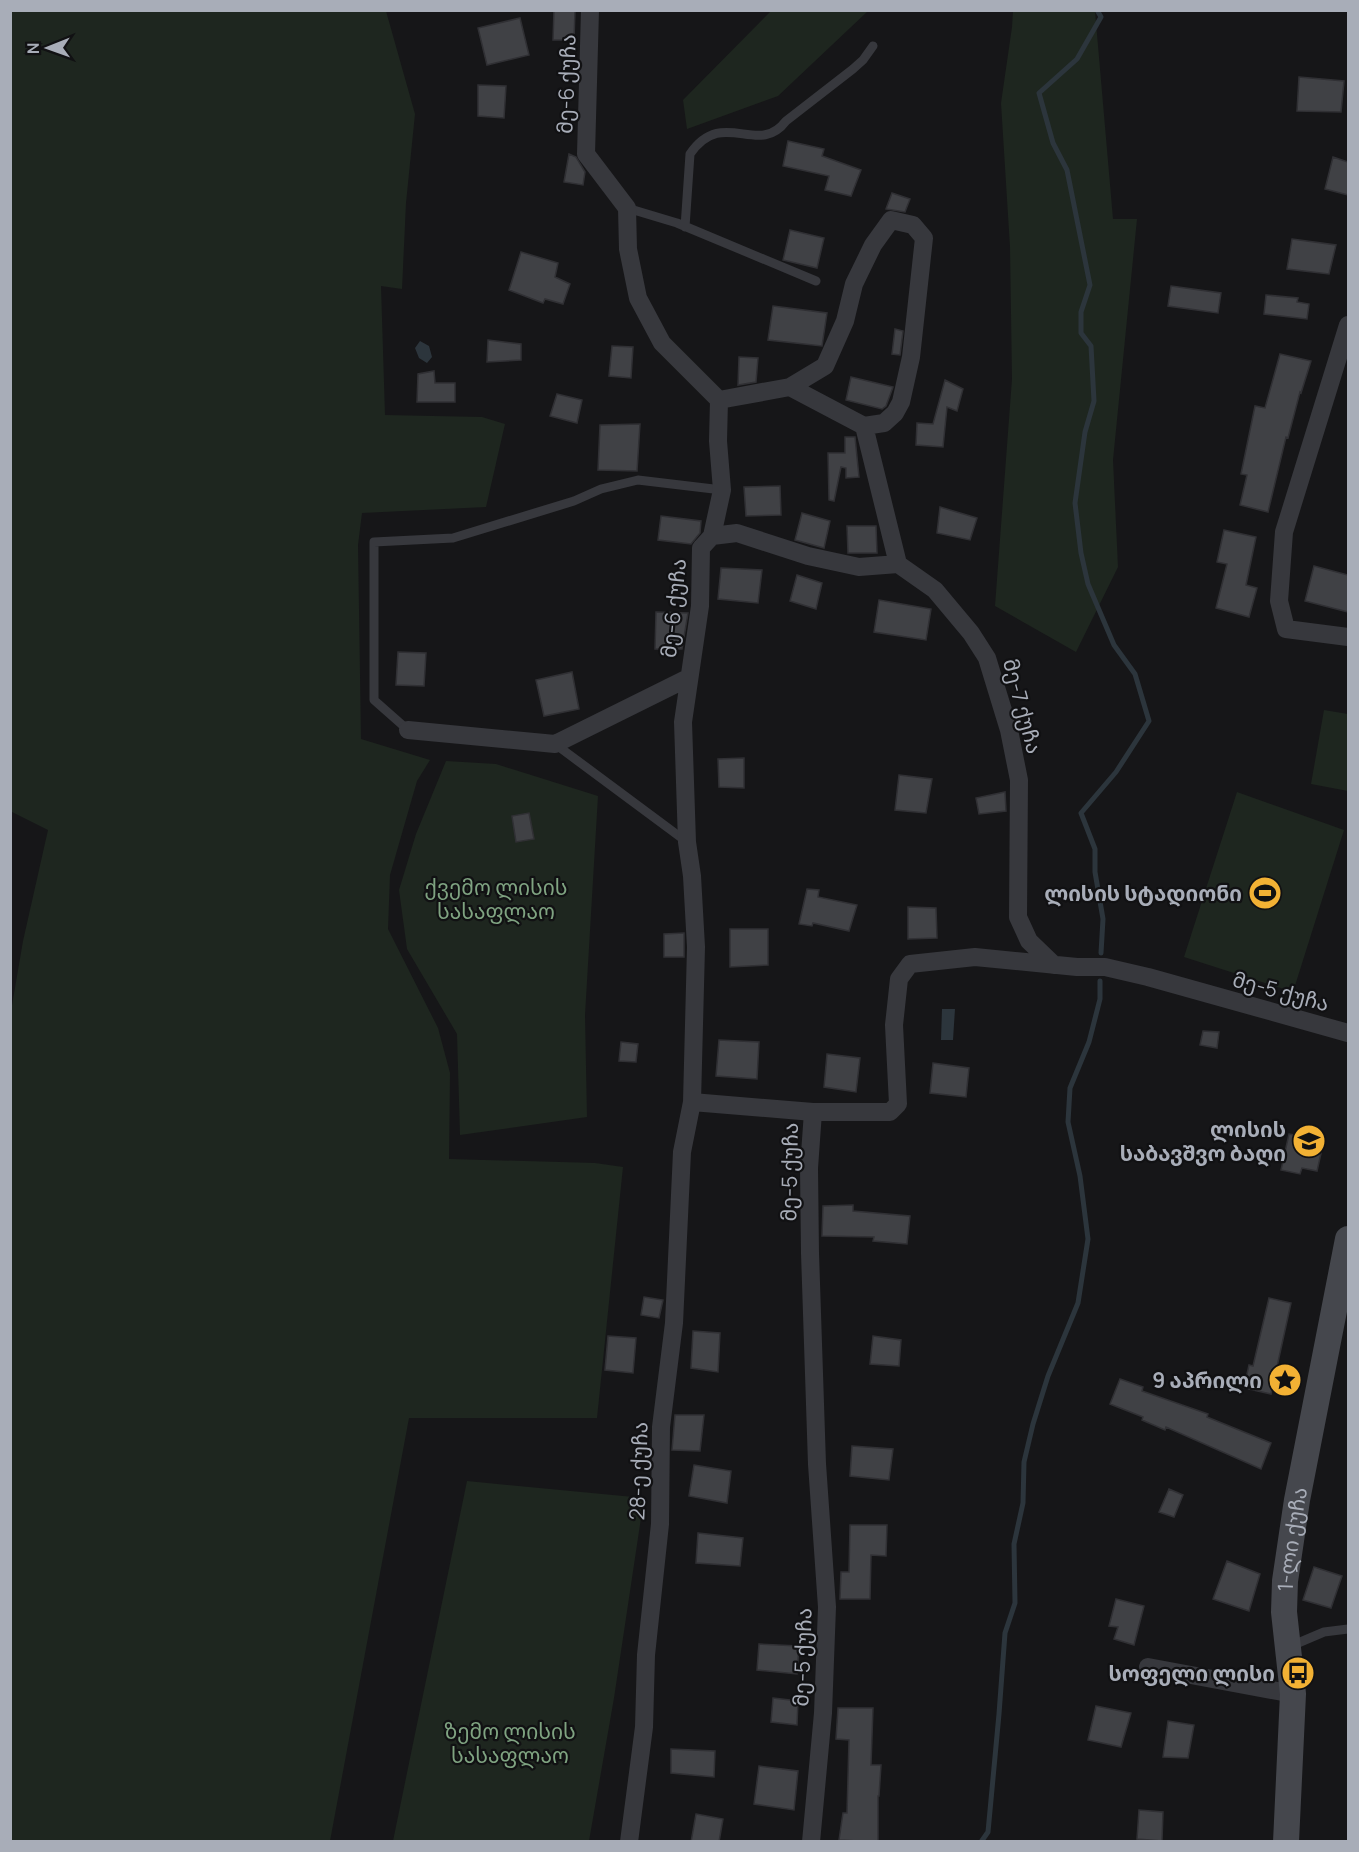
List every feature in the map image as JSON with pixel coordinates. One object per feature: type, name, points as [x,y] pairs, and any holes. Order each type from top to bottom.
[{"type":"main road","name":"1-ლი ქუჩა","points":[[1286,1842],[1293,1694],[1284,1612],[1285,1581],[1297,1500],[1348,1239]]},
{"type":"street","name":"მე-6 ქუჩა","points":[[590,10],[586,154],[627,208]]},
{"type":"street","points":[[627,208],[628,249],[638,298],[662,343],[719,400],[790,387],[825,366],[845,321],[854,284],[873,245],[891,220],[913,225],[924,238],[911,357],[901,402],[895,413],[884,423],[864,426],[790,387]]},
{"type":"street","points":[[1348,325],[1284,532],[1279,601],[1286,629],[1348,637]]},
{"type":"street","name":"მე-6 ქუჩა","points":[[692,1102],[696,947],[692,876],[687,842],[683,722],[700,606],[701,548],[712,536],[722,490],[718,441],[719,400]]},
{"type":"street","points":[[712,536],[737,533],[808,556],[860,567],[898,564],[864,426]]},
{"type":"street","name":"მე-7 ქუჩა","points":[[898,564],[935,590],[971,633],[987,658],[1009,730],[1019,780],[1018,917],[1029,941],[1054,965]]},
{"type":"street","points":[[408,729],[555,744],[688,678]]},
{"type":"street","name":"მე-5 ქუჩა","points":[[811,1842],[823,1713],[826,1607],[817,1464],[810,1253],[809,1168],[813,1112],[890,1112],[898,1104],[894,1024],[898,979],[910,964],[975,957],[1105,968],[1148,977],[1348,1033]]},
{"type":"street","points":[[692,1102],[813,1112]]},
{"type":"street","name":"28-ე ქუჩა","points":[[629,1842],[644,1727],[646,1655],[660,1524],[661,1427],[674,1323],[682,1152],[692,1102]]},
{"type":"street","points":[[1148,1667],[1293,1694]]},
{"type":"lane","points":[[685,227],[690,154],[696,145],[714,134],[729,131],[762,136],[779,130],[786,121],[853,69],[873,46]]},
{"type":"lane","points":[[627,208],[685,227],[816,281]]},
{"type":"lane","points":[[408,729],[374,700],[374,542],[453,538],[574,501],[601,489],[638,480],[722,490]]},
{"type":"lane","points":[[555,744],[687,842]]},
{"type":"lane","points":[[1288,1648],[1324,1632],[1348,1629]]},
{"type":"green space","points":[[11,10],[386,11],[415,114],[406,203],[402,289],[381,286],[385,415],[482,417],[505,424],[486,507],[362,513],[358,545],[361,739],[430,760],[417,781],[390,875],[388,929],[438,1028],[450,1073],[449,1159],[595,1163],[623,1167],[597,1418],[409,1418],[330,1841],[11,1841],[10,1017],[23,941],[48,830],[10,811]]},
{"type":"green space","points":[[772,10],[868,11],[778,96],[687,129],[683,100]]},
{"type":"green space","points":[[1013,11],[1095,11],[1113,219],[1137,219],[1113,460],[1118,567],[1076,652],[995,606],[1012,379],[1010,247],[1001,103]]},
{"type":"green space","points":[[1324,710],[1348,714],[1348,791],[1311,784]]},
{"type":"green space","name":"ქვემო ლისის სასაფლაო","points":[[446,761],[496,764],[598,796],[585,1015],[587,1117],[460,1135],[457,1034],[407,949],[399,890],[416,834]]},
{"type":"green space","name":"ლისის სტადიონი","points":[[1237,792],[1344,830],[1293,992],[1184,957]]},
{"type":"green space","name":"ზემო ლისის სასაფლაო","points":[[467,1481],[644,1498],[614,1698],[589,1841],[393,1841]]},
{"type":"shaded area","points":[[420,341],[429,346],[432,357],[427,363],[419,358],[415,348]]},
{"type":"shaded area","points":[[942,1009],[955,1009],[953,1040],[941,1040]]},
{"type":"building","points":[[554,10],[575,10],[574,40],[553,40]]},
{"type":"building","points":[[520,18],[529,55],[487,65],[478,28]]},
{"type":"building","points":[[1299,77],[1344,81],[1341,112],[1297,111]]},
{"type":"building","points":[[478,85],[506,86],[504,118],[478,116]]},
{"type":"building","points":[[788,141],[824,149],[822,156],[861,170],[851,196],[825,190],[829,176],[783,166]]},
{"type":"building","points":[[569,154],[576,157],[585,172],[583,185],[564,182]]},
{"type":"building","points":[[1333,157],[1348,162],[1348,195],[1325,189]]},
{"type":"building","points":[[892,193],[910,199],[905,212],[886,209]]},
{"type":"building","points":[[790,230],[824,238],[817,268],[783,260]]},
{"type":"building","points":[[1292,239],[1336,245],[1329,274],[1287,269]]},
{"type":"building","points":[[521,252],[558,263],[555,277],[570,284],[563,304],[545,299],[543,303],[509,290]]},
{"type":"building","points":[[1171,286],[1221,293],[1218,313],[1168,306]]},
{"type":"building","points":[[1266,295],[1298,298],[1297,302],[1309,304],[1307,319],[1264,314]]},
{"type":"building","points":[[773,306],[827,313],[822,346],[768,340]]},
{"type":"building","points":[[895,329],[903,331],[900,355],[892,354]]},
{"type":"building","points":[[488,340],[521,344],[521,360],[487,362]]},
{"type":"building","points":[[612,346],[633,347],[631,378],[609,376]]},
{"type":"building","points":[[1280,354],[1311,361],[1288,438],[1286,437],[1268,512],[1240,505],[1247,475],[1241,474],[1255,406],[1265,408]]},
{"type":"building","points":[[739,357],[758,358],[756,382],[738,385]]},
{"type":"building","points":[[434,371],[435,383],[455,383],[455,402],[417,402],[418,374]]},
{"type":"building","points":[[851,377],[893,387],[886,406],[882,409],[846,400]]},
{"type":"building","points":[[945,380],[963,389],[957,411],[947,407],[943,447],[916,445],[917,423],[933,424]]},
{"type":"building","points":[[557,394],[582,400],[577,423],[550,416]]},
{"type":"building","points":[[640,424],[637,471],[598,470],[600,425]]},
{"type":"building","points":[[845,437],[855,437],[859,477],[846,478],[846,468],[841,467],[834,501],[829,500],[828,453],[845,453]]},
{"type":"building","points":[[780,486],[781,515],[746,516],[744,487]]},
{"type":"building","points":[[940,507],[977,518],[970,540],[937,533]]},
{"type":"building","points":[[802,513],[830,521],[824,548],[795,540]]},
{"type":"building","points":[[661,516],[701,521],[700,533],[691,544],[658,540]]},
{"type":"building","points":[[847,526],[876,526],[877,553],[848,553]]},
{"type":"building","points":[[1224,530],[1256,537],[1246,585],[1257,588],[1249,617],[1216,608],[1227,564],[1217,562]]},
{"type":"building","points":[[1314,566],[1348,575],[1348,612],[1305,601]]},
{"type":"building","points":[[721,568],[762,570],[758,603],[718,599]]},
{"type":"building","points":[[797,575],[822,583],[816,609],[790,601]]},
{"type":"building","points":[[879,600],[931,609],[926,640],[874,632]]},
{"type":"building","points":[[656,612],[688,613],[682,649],[655,649]]},
{"type":"building","points":[[398,652],[426,653],[424,686],[396,685]]},
{"type":"building","points":[[572,672],[579,709],[544,716],[536,680]]},
{"type":"building","points":[[744,758],[744,788],[719,787],[718,759]]},
{"type":"building","points":[[899,775],[932,779],[926,813],[895,810]]},
{"type":"building","points":[[1005,792],[1006,811],[979,814],[976,798]]},
{"type":"building","points":[[529,813],[534,839],[516,842],[512,816]]},
{"type":"building","points":[[807,889],[819,890],[818,897],[857,905],[849,931],[813,923],[812,926],[799,924]]},
{"type":"building","points":[[908,907],[936,908],[937,938],[908,939]]},
{"type":"building","points":[[730,929],[768,929],[768,965],[730,967]]},
{"type":"building","points":[[684,933],[684,957],[664,957],[664,934]]},
{"type":"building","points":[[1203,1031],[1219,1032],[1217,1048],[1200,1045]]},
{"type":"building","points":[[719,1040],[759,1042],[757,1079],[716,1076]]},
{"type":"building","points":[[621,1042],[638,1044],[636,1062],[619,1061]]},
{"type":"building","points":[[827,1054],[860,1058],[856,1092],[824,1087]]},
{"type":"building","points":[[933,1063],[969,1068],[966,1097],[930,1093]]},
{"type":"building","points":[[1289,1134],[1316,1139],[1314,1147],[1322,1149],[1317,1171],[1302,1168],[1300,1174],[1281,1170]]},
{"type":"building","points":[[853,1205],[853,1211],[910,1216],[907,1244],[873,1241],[874,1237],[822,1236],[823,1206]]},
{"type":"building","points":[[644,1297],[663,1300],[659,1318],[641,1315]]},
{"type":"building","points":[[1269,1298],[1291,1303],[1271,1394],[1244,1388],[1249,1365],[1253,1366]]},
{"type":"building","points":[[693,1331],[720,1333],[718,1372],[691,1368]]},
{"type":"building","points":[[608,1336],[636,1338],[633,1373],[605,1370]]},
{"type":"building","points":[[873,1336],[901,1340],[899,1366],[870,1364]]},
{"type":"building","points":[[1120,1379],[1143,1387],[1142,1391],[1208,1414],[1207,1417],[1271,1443],[1261,1469],[1166,1427],[1165,1430],[1142,1420],[1143,1417],[1110,1404]]},
{"type":"building","points":[[675,1415],[704,1415],[700,1451],[672,1450]]},
{"type":"building","points":[[852,1446],[893,1449],[889,1480],[850,1476]]},
{"type":"building","points":[[694,1465],[731,1471],[727,1503],[689,1496]]},
{"type":"building","points":[[1169,1489],[1183,1495],[1174,1517],[1159,1512]]},
{"type":"building","points":[[850,1525],[887,1525],[886,1556],[871,1555],[870,1599],[840,1599],[841,1572],[849,1572]]},
{"type":"building","points":[[698,1533],[743,1538],[740,1566],[696,1563]]},
{"type":"building","points":[[1227,1561],[1260,1574],[1249,1611],[1213,1599]]},
{"type":"building","points":[[1314,1567],[1342,1576],[1331,1608],[1303,1600]]},
{"type":"building","points":[[1116,1599],[1144,1606],[1134,1645],[1114,1639],[1118,1627],[1109,1626]]},
{"type":"building","points":[[759,1644],[799,1646],[797,1674],[757,1670]]},
{"type":"building","points":[[773,1698],[798,1701],[797,1725],[771,1722]]},
{"type":"building","points":[[1096,1706],[1131,1713],[1121,1747],[1088,1740]]},
{"type":"building","points":[[838,1708],[873,1708],[871,1765],[881,1765],[878,1842],[839,1840],[843,1813],[847,1813],[849,1740],[836,1739]]},
{"type":"building","points":[[1168,1721],[1194,1725],[1188,1758],[1163,1757]]},
{"type":"building","points":[[671,1749],[715,1751],[714,1777],[671,1773]]},
{"type":"building","points":[[759,1766],[798,1771],[794,1810],[754,1804]]},
{"type":"building","points":[[1139,1810],[1163,1812],[1162,1841],[1137,1839]]},
{"type":"building","points":[[696,1814],[723,1819],[719,1842],[691,1842]]},
{"type":"waterway","points":[[1097,10],[1101,17],[1077,59],[1039,93],[1053,143],[1067,170],[1090,285],[1081,312],[1081,333],[1091,346],[1094,401],[1085,432],[1075,503],[1081,553],[1088,584],[1114,645],[1135,674],[1149,721],[1116,772],[1081,813],[1095,849],[1095,872],[1103,919],[1101,953]]},
{"type":"waterway","points":[[981,1842],[988,1832],[1005,1633],[1015,1603],[1014,1544],[1023,1503],[1024,1462],[1048,1376],[1078,1303],[1088,1239],[1080,1176],[1068,1122],[1070,1088],[1089,1042],[1100,999],[1100,981]]},
{"type":"place","name":"ლისის სტადიონი","points":[[1265,893]]},
{"type":"place","name":"ლისის საბავშვო ბაღი","points":[[1309,1141]]},
{"type":"place","name":"9 აპრილი","points":[[1285,1380]]},
{"type":"place","name":"სოფელი ლისი","points":[[1298,1673]]}]
